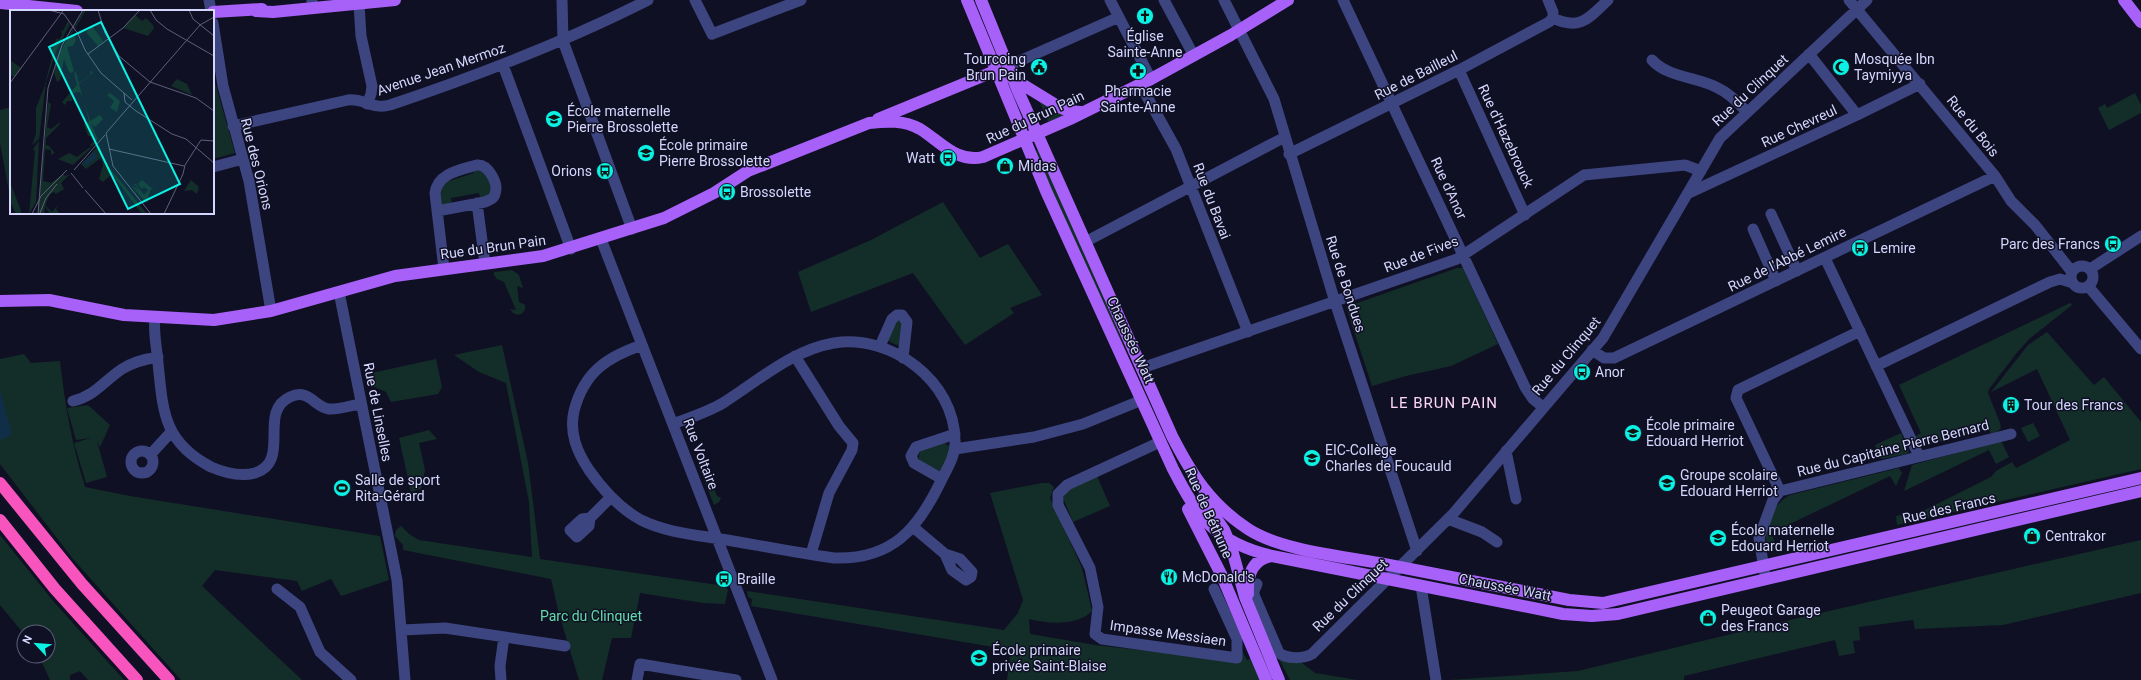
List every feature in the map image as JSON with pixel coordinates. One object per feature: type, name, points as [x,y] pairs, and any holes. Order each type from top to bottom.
[{"type":"highway","points":[[0,483],[82,584],[170,680]]},
{"type":"highway","points":[[0,520],[56,589],[137,680]]},
{"type":"main road","points":[[0,0],[23,5]]},
{"type":"main road","points":[[256,10],[273,5],[331,0]]},
{"type":"main road","points":[[214,12],[256,10],[273,12],[395,0]]},
{"type":"main road","name":"Chaussée Watt","points":[[967,0],[1024,139],[1172,468],[1204,520],[1233,544],[1272,556],[1421,586],[1563,614],[1592,616],[1624,612],[1766,579]]},
{"type":"main road","points":[[981,0],[1013,79]]},
{"type":"main road","name":"Rue du Brun Pain","points":[[0,301],[49,300],[124,315],[155,318],[214,320],[271,311],[395,276],[533,258],[571,249],[664,218],[690,206],[758,166],[869,123],[897,122],[920,129],[952,153],[970,158],[989,155],[1146,81],[1194,56],[1288,0]]},
{"type":"main road","points":[[2124,0],[2141,22]]},
{"type":"main road","points":[[0,3],[68,10]]},
{"type":"main road","points":[[869,123],[995,71],[1013,79],[1024,90],[1061,108],[1069,111],[1081,112]]},
{"type":"main road","points":[[1006,96],[1024,90]]},
{"type":"main road","name":"Chaussée Watt","points":[[1024,90],[1037,133],[1172,436],[1188,478],[1233,544]]},
{"type":"main road","points":[[916,104],[912,118],[920,129]]},
{"type":"main road","name":"Chaussée Watt","points":[[1172,436],[1199,484],[1226,512],[1260,536],[1304,550]]},
{"type":"main road","name":"Rue de Béthune","points":[[1172,468],[1187,506],[1222,576],[1266,680]]},
{"type":"main road","name":"Rue des Francs","points":[[1763,566],[2141,478]]},
{"type":"main road","name":"Rue des Francs","points":[[1766,579],[2141,491]]},
{"type":"main road","points":[[1222,576],[1224,560],[1233,544]]},
{"type":"main road","name":"Chaussée Watt","points":[[1233,544],[1262,544],[1304,550],[1569,600],[1597,603],[1618,601],[1763,566]]},
{"type":"main road","name":"Rue de Béthune","points":[[1233,544],[1245,597],[1279,680]]},
{"type":"main road","name":"Rue de Béthune","points":[[1253,619],[1248,587],[1250,574],[1255,565],[1261,559],[1272,556]]},
{"type":"street","points":[[210,0],[212,10]]},
{"type":"street","points":[[562,0],[563,41],[632,229]]},
{"type":"street","name":"Avenue Jean Mermoz","points":[[233,126],[348,100],[356,100],[377,107],[385,106],[503,65],[563,41],[648,0]]},
{"type":"street","points":[[695,0],[712,34],[801,0]]},
{"type":"street","name":"Rue du Bavai","points":[[1110,0],[1119,17],[1176,149],[1190,188],[1248,332]]},
{"type":"street","points":[[1164,0],[1194,56]]},
{"type":"street","name":"Rue de Bondues","points":[[1224,0],[1274,99],[1289,154],[1335,302],[1417,551]]},
{"type":"street","name":"Rue d'Anor","points":[[1344,0],[1525,387],[1533,399],[1543,407]]},
{"type":"street","points":[[1548,0],[1553,12],[1553,18],[1571,24],[1582,23],[1608,0]]},
{"type":"street","name":"Rue du Bois","points":[[1849,0],[1995,176],[2011,201],[2035,225],[2072,277]]},
{"type":"street","name":"Rue du Clinquet","points":[[1257,584],[1254,595],[1278,651],[1283,655],[1302,657],[1312,654],[1401,568],[1448,519],[1611,326],[1720,138],[1867,0]]},
{"type":"street","points":[[359,4],[360,30],[372,86],[367,104]]},
{"type":"street","points":[[1008,66],[1119,17]]},
{"type":"street","name":"Rue de Bailleul","points":[[1289,154],[1459,70],[1549,22],[1553,18]]},
{"type":"street","name":"Rue des Orions","points":[[214,30],[223,86],[252,198],[271,311]]},
{"type":"street","points":[[1809,54],[1857,115]]},
{"type":"street","points":[[1652,60],[1662,69],[1703,81],[1720,89],[1730,95],[1747,112]]},
{"type":"street","points":[[503,65],[571,249]]},
{"type":"street","name":"Rue d'Hazebrouck","points":[[1459,70],[1525,215]]},
{"type":"street","name":"Rue Chevreul","points":[[1689,192],[1857,115],[1920,84]]},
{"type":"street","points":[[1085,242],[1285,137]]},
{"type":"street","points":[[214,167],[243,159]]},
{"type":"street","points":[[437,211],[492,199],[496,192],[496,187],[488,169],[482,164],[442,178],[438,183],[434,194],[444,269]]},
{"type":"street","name":"Rue de Fives","points":[[1142,368],[1453,261],[1464,256],[1580,177],[1588,174],[1685,165],[1701,171]]},
{"type":"street","name":"Rue de l'Abbé Lemire","points":[[1592,350],[1604,358],[1614,358],[1995,176]]},
{"type":"street","points":[[477,203],[485,264]]},
{"type":"street","points":[[1771,214],[1797,271]]},
{"type":"street","points":[[1754,229],[1776,281]]},
{"type":"street","points":[[1876,366],[2050,282],[2072,277],[2080,266],[2090,269],[2141,236]]},
{"type":"street","name":"Rue Voltaire","points":[[601,239],[772,680]]},
{"type":"street","points":[[1825,258],[1919,456]]},
{"type":"street","points":[[2088,286],[2093,277],[2090,269]]},
{"type":"street","points":[[2072,277],[2080,287],[2088,286]]},
{"type":"street","points":[[2088,286],[2141,349]]},
{"type":"street","name":"Rue de Linselles","points":[[339,292],[397,580],[405,680]]},
{"type":"street","points":[[880,346],[894,316],[900,314],[904,316],[907,322],[903,358]]},
{"type":"street","points":[[155,318],[154,332],[163,407],[172,432],[188,451],[204,463],[229,474],[250,474],[265,468],[272,460],[274,450],[275,418],[278,409],[286,400],[296,396],[305,396],[330,409],[361,404]]},
{"type":"street","points":[[1766,579],[1759,547],[1760,533],[1773,500],[1780,491],[1736,398],[1738,390],[1860,331]]},
{"type":"street","points":[[642,345],[617,354],[595,370],[579,395],[572,419],[572,433],[579,454],[598,484],[626,511],[650,524],[670,530],[811,554],[848,558],[871,555],[889,547],[913,526],[928,506],[955,449],[955,434],[948,410],[938,390],[925,375],[903,358],[880,346],[859,342],[841,342],[811,349],[795,356],[722,404],[673,424]]},
{"type":"street","points":[[795,356],[839,426],[852,440],[853,447],[833,485],[811,554]]},
{"type":"street","points":[[73,401],[93,393],[124,368],[137,362],[158,357]]},
{"type":"street","points":[[955,449],[1013,442],[1040,436],[1083,424],[1142,400]]},
{"type":"street","points":[[150,455],[172,432]]},
{"type":"street","points":[[942,479],[914,463],[911,456],[916,448],[955,434]]},
{"type":"street","name":"Rue du Capitaine Pierre Bernard","points":[[1780,491],[2011,434]]},
{"type":"street","name":"Impasse Messiaen","points":[[1160,442],[1067,485],[1058,494],[1058,505],[1090,568],[1098,607],[1095,634],[1102,639],[1237,658],[1237,639],[1214,589]]},
{"type":"street","points":[[1506,451],[1516,499]]},
{"type":"street","points":[[590,518],[611,498]]},
{"type":"street","points":[[1448,519],[1485,533],[1497,542]]},
{"type":"street","points":[[913,526],[945,554]]},
{"type":"street","points":[[1421,586],[1436,680]]},
{"type":"street","points":[[278,589],[300,607],[320,652],[350,680]]},
{"type":"street","points":[[402,630],[445,628],[565,646]]},
{"type":"street","points":[[501,680],[500,666],[504,637]]},
{"type":"street","points":[[637,680],[640,664],[707,677],[736,680]]},
{"type":"green space","points":[[214,79],[235,153],[214,159]]},
{"type":"green space","points":[[2135,93],[2141,105],[2141,113],[2109,130],[2098,108],[2105,104],[2107,108]]},
{"type":"green space","points":[[1038,98],[1063,114],[1064,116],[1048,122]]},
{"type":"green space","points":[[10,107],[10,197],[0,143],[0,110]]},
{"type":"green space","points":[[1038,150],[1102,290],[1128,356],[1126,357],[1033,152]]},
{"type":"green space","points":[[473,170],[485,171],[492,187],[489,196],[480,199],[479,193],[451,198],[452,204],[443,206],[440,203],[439,190],[445,179],[449,181],[474,173]]},
{"type":"green space","points":[[943,202],[980,258],[1008,244],[1042,295],[1010,308],[1014,313],[965,345],[913,273],[811,312],[798,272],[871,240]]},
{"type":"green space","points":[[1457,268],[1463,268],[1498,344],[1451,366],[1406,376],[1372,386],[1346,307]]},
{"type":"green space","points":[[512,270],[519,275],[523,288],[517,286],[519,302],[525,305],[523,313],[520,314],[513,313],[510,309],[516,310],[504,282],[497,279],[494,275],[494,272]]},
{"type":"green space","points":[[2070,303],[2072,305],[2029,339],[1989,389],[1988,393],[2000,423],[2001,428],[1998,431],[1991,434],[1989,429],[1922,446],[1918,443],[1916,436],[1921,433],[1899,385]]},
{"type":"green space","points":[[903,320],[901,346],[899,346],[886,340],[892,322]]},
{"type":"green space","points":[[2047,332],[2094,385],[2104,377],[2141,422],[2141,469],[1897,525],[1896,516],[1923,511],[1991,477],[1996,471],[2012,462],[2016,468],[2070,440],[2037,369],[1991,392],[2028,345]]},
{"type":"green space","name":"Parc du Clinquet","points":[[502,345],[528,463],[540,559],[725,586],[728,590],[725,604],[703,603],[640,593],[631,638],[612,638],[602,680],[579,680],[559,614],[551,579],[403,550],[403,545],[395,536],[396,530],[401,526],[409,534],[419,540],[532,557],[529,502],[506,383],[479,372],[454,355]]},
{"type":"green space","points":[[24,354],[31,363],[60,361],[64,393],[76,456],[85,487],[130,496],[380,536],[389,580],[341,596],[331,579],[302,591],[297,581],[215,570],[202,586],[302,680],[181,680],[73,559],[0,464],[0,359]]},
{"type":"green space","points":[[436,359],[442,387],[438,394],[391,402],[386,392],[370,385],[367,374]]},
{"type":"green space","points":[[88,405],[110,425],[100,447],[97,441],[107,477],[86,483],[74,443],[91,438],[76,440],[67,408]]},
{"type":"green space","points":[[2033,423],[2040,436],[2028,442],[2021,428]]},
{"type":"green space","points":[[429,430],[437,439],[419,443],[425,470],[421,489],[411,492],[399,438]]},
{"type":"green space","points":[[1901,433],[1909,452],[1906,454],[1881,459],[1875,445]]},
{"type":"green space","points":[[2001,441],[2009,457],[1996,464],[1989,450],[1904,491],[1912,465]]},
{"type":"green space","points":[[945,443],[951,448],[941,472],[937,473],[918,461],[920,451]]},
{"type":"green space","points":[[703,462],[707,463],[705,467],[717,496],[721,498],[719,502],[714,505],[698,464]]},
{"type":"green space","points":[[1899,468],[1902,473],[1896,486],[1890,476],[1771,533],[1778,549],[1766,552],[1767,527],[1773,512],[1783,499],[1790,495]]},
{"type":"green space","points":[[1097,476],[1110,506],[1073,522],[1063,498],[1069,488]]},
{"type":"green space","points":[[1049,483],[1054,487],[1050,498],[1082,568],[1092,611],[1086,616],[1071,621],[1054,623],[1029,619],[1030,634],[1095,645],[1238,661],[1241,649],[1247,660],[1252,658],[1260,680],[1007,680],[1011,650],[751,606],[752,599],[748,597],[747,591],[1004,630],[1018,613],[1023,600],[990,493]]},
{"type":"green space","points":[[0,535],[54,602],[124,680],[88,680],[80,671],[70,675],[70,680],[50,680],[43,664],[56,664],[56,624],[16,624],[0,605]]},
{"type":"green space","points":[[2141,540],[2141,593],[2003,625],[1915,629],[1913,620],[1859,627],[1860,640],[1853,641],[1855,653],[1839,656],[1835,640],[1684,676],[1684,680],[1450,680],[1578,671],[1781,622]]},
{"type":"green space","points":[[1278,657],[1302,663],[1315,673],[1357,680],[1290,680]]},
{"type":"water","points":[[0,390],[12,434],[2,440],[0,438]]},
{"type":"place","name":"Église Sainte-Anne","points":[[1145,16]]},
{"type":"place","name":"Tourcoing Brun Pain","points":[[1039,67]]},
{"type":"place","name":"Mosquée Ibn Taymiyya","points":[[1841,67]]},
{"type":"place","name":"Pharmacie Sainte-Anne","points":[[1138,71]]},
{"type":"place","name":"École maternelle Pierre Brossolette","points":[[554,119]]},
{"type":"place","name":"École primaire Pierre Brossolette","points":[[646,153]]},
{"type":"place","name":"Watt","points":[[948,158]]},
{"type":"place","name":"Midas","points":[[1005,166]]},
{"type":"place","name":"Orions","points":[[605,171]]},
{"type":"place","name":"Brossolette","points":[[727,192]]},
{"type":"place","name":"Parc des Francs","points":[[2113,244]]},
{"type":"place","name":"Lemire","points":[[1860,248]]},
{"type":"place","name":"Anor","points":[[1582,372]]},
{"type":"place","name":"Tour des Francs","points":[[2011,405]]},
{"type":"place","name":"École primaire Edouard Herriot","points":[[1633,433]]},
{"type":"place","name":"EIC-Collège Charles de Foucauld","points":[[1312,458]]},
{"type":"place","name":"Groupe scolaire Edouard Herriot","points":[[1667,483]]},
{"type":"place","name":"Salle de sport Rita-Gérard","points":[[342,488]]},
{"type":"place","name":"Centrakor","points":[[2032,536]]},
{"type":"place","name":"École maternelle Edouard Herriot","points":[[1718,538]]},
{"type":"place","name":"McDonald's","points":[[1169,577]]},
{"type":"place","name":"Braille","points":[[724,579]]},
{"type":"place","name":"Peugeot Garage des Francs","points":[[1708,618]]},
{"type":"place","name":"École primaire privée Saint-Blaise","points":[[979,658]]},
{"type":"district","name":"LE BRUN PAIN","points":[[1444,403]]}]
